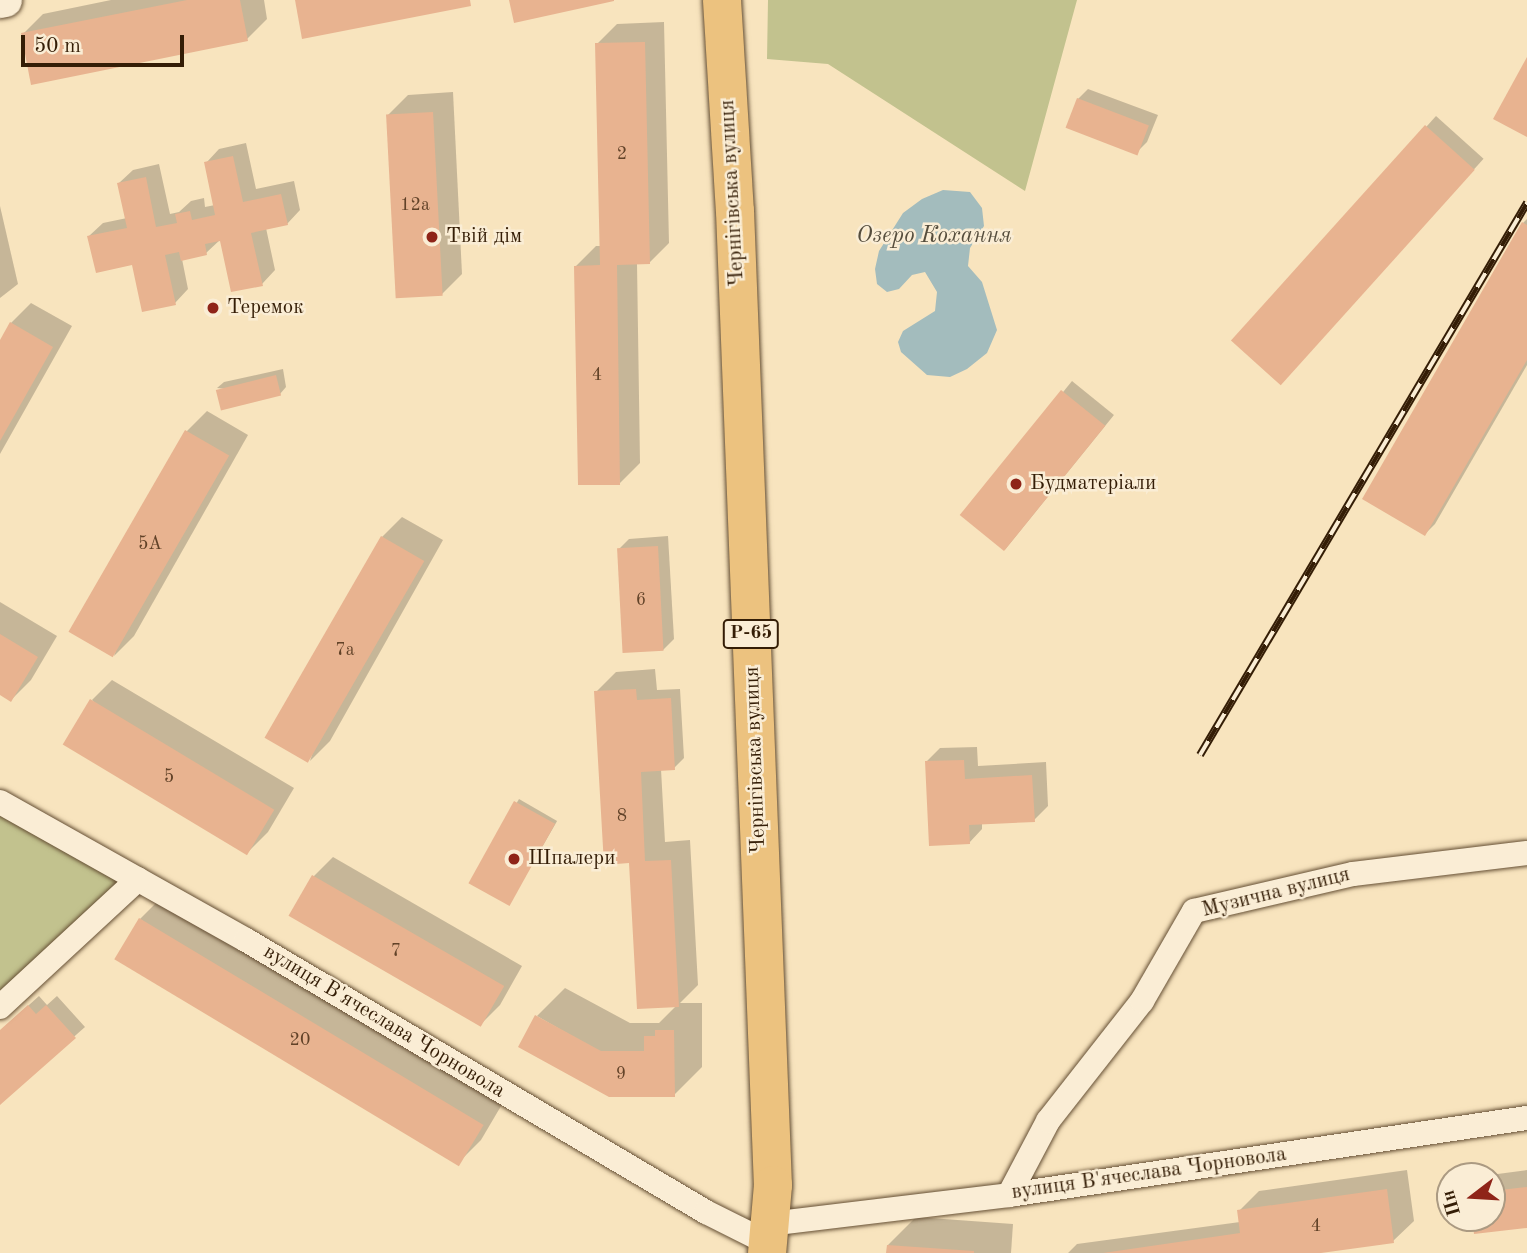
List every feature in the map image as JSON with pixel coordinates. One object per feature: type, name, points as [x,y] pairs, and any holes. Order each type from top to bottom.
[{"type":"main road","points":[[0,1],[5,0]]},
{"type":"main road","name":"Чернігівська вулиця","points":[[724,5],[735,211],[773,1185],[768,1240]]},
{"type":"street","name":"вулиця В'ячеслава Чорновола","points":[[0,802],[138,879],[706,1212],[768,1240],[1009,1195],[1527,1118]]},
{"type":"street","name":"Музична вулиця","points":[[1009,1195],[1048,1121],[1142,1001],[1194,911],[1353,874],[1527,853]]},
{"type":"street","points":[[0,1007],[138,879]]},
{"type":"green space","points":[[768,0],[1077,0],[1025,191],[828,64],[767,59]]},
{"type":"green space","points":[[0,801],[138,879],[0,1007]]},
{"type":"water","name":"Озеро Кохання","points":[[943,190],[970,192],[982,208],[984,226],[970,248],[968,266],[982,282],[997,330],[987,353],[967,369],[950,377],[927,375],[901,352],[898,342],[903,331],[935,311],[937,292],[925,272],[912,275],[899,289],[887,292],[877,284],[875,269],[879,251],[903,213],[922,199]]},
{"type":"building","points":[[187,0],[240,0],[248,41],[31,85],[21,33]]},
{"type":"building","points":[[295,0],[470,0],[471,6],[302,39]]},
{"type":"building","points":[[509,0],[614,0],[614,1],[514,23]]},
{"type":"building","points":[[645,42],[650,264],[617,265],[620,485],[578,485],[574,266],[600,265],[595,43]]},
{"type":"building","points":[[1527,57],[1527,137],[1493,119]]},
{"type":"building","points":[[1077,98],[1149,126],[1137,155],[1066,128]]},
{"type":"building","points":[[433,112],[443,296],[396,298],[386,114]]},
{"type":"building","points":[[1425,125],[1475,170],[1281,385],[1231,341]]},
{"type":"building","points":[[233,156],[243,202],[281,194],[288,225],[251,233],[263,286],[231,292],[220,241],[205,244],[207,255],[181,261],[179,252],[165,255],[176,305],[142,312],[132,265],[96,273],[87,236],[127,228],[117,183],[146,177],[156,227],[177,223],[175,214],[190,211],[192,220],[215,215],[204,162]]},
{"type":"building","points":[[1522,222],[1527,225],[1527,360],[1425,536],[1362,499]]},
{"type":"building","points":[[10,322],[53,347],[0,441],[0,340]]},
{"type":"building","points":[[276,375],[281,395],[221,410],[216,390]]},
{"type":"building","points":[[1061,390],[1105,426],[1004,551],[960,515]]},
{"type":"building","points":[[185,430],[229,456],[113,657],[69,632]]},
{"type":"building","points":[[381,536],[424,561],[308,763],[264,738]]},
{"type":"building","points":[[658,546],[663,651],[623,653],[617,548]]},
{"type":"building","points":[[0,634],[38,657],[11,702],[0,695]]},
{"type":"building","points":[[636,689],[637,700],[671,698],[675,770],[641,772],[645,861],[671,860],[679,1007],[637,1009],[629,863],[604,865],[594,691]]},
{"type":"building","points":[[90,699],[274,810],[247,855],[63,744]]},
{"type":"building","points":[[964,760],[965,779],[1032,775],[1035,822],[969,825],[970,844],[929,846],[925,761]]},
{"type":"building","points":[[514,801],[555,824],[510,906],[468,883]]},
{"type":"building","points":[[312,875],[504,986],[481,1027],[288,916]]},
{"type":"building","points":[[139,918],[484,1125],[459,1166],[114,959]]},
{"type":"building","points":[[28,1005],[36,1014],[46,1005],[76,1038],[0,1105],[0,1030]]},
{"type":"building","points":[[535,1015],[601,1051],[644,1051],[644,1036],[655,1036],[655,1030],[674,1030],[675,1097],[609,1097],[518,1047]]},
{"type":"building","points":[[1527,1187],[1527,1228],[1506,1230],[1506,1189]]},
{"type":"building","points":[[1387,1189],[1394,1243],[1321,1253],[1103,1253],[1240,1233],[1237,1210]]},
{"type":"building","points":[[887,1245],[974,1251],[974,1253],[886,1253]]},
{"type":"railway","points":[[1200,755],[1527,203]]},
{"type":"place","name":"Твій дім","points":[[432,237]]},
{"type":"place","name":"Теремок","points":[[213,308]]},
{"type":"place","name":"Будматеріали","points":[[1016,484]]},
{"type":"place","name":"Шпалери","points":[[514,859]]}]
